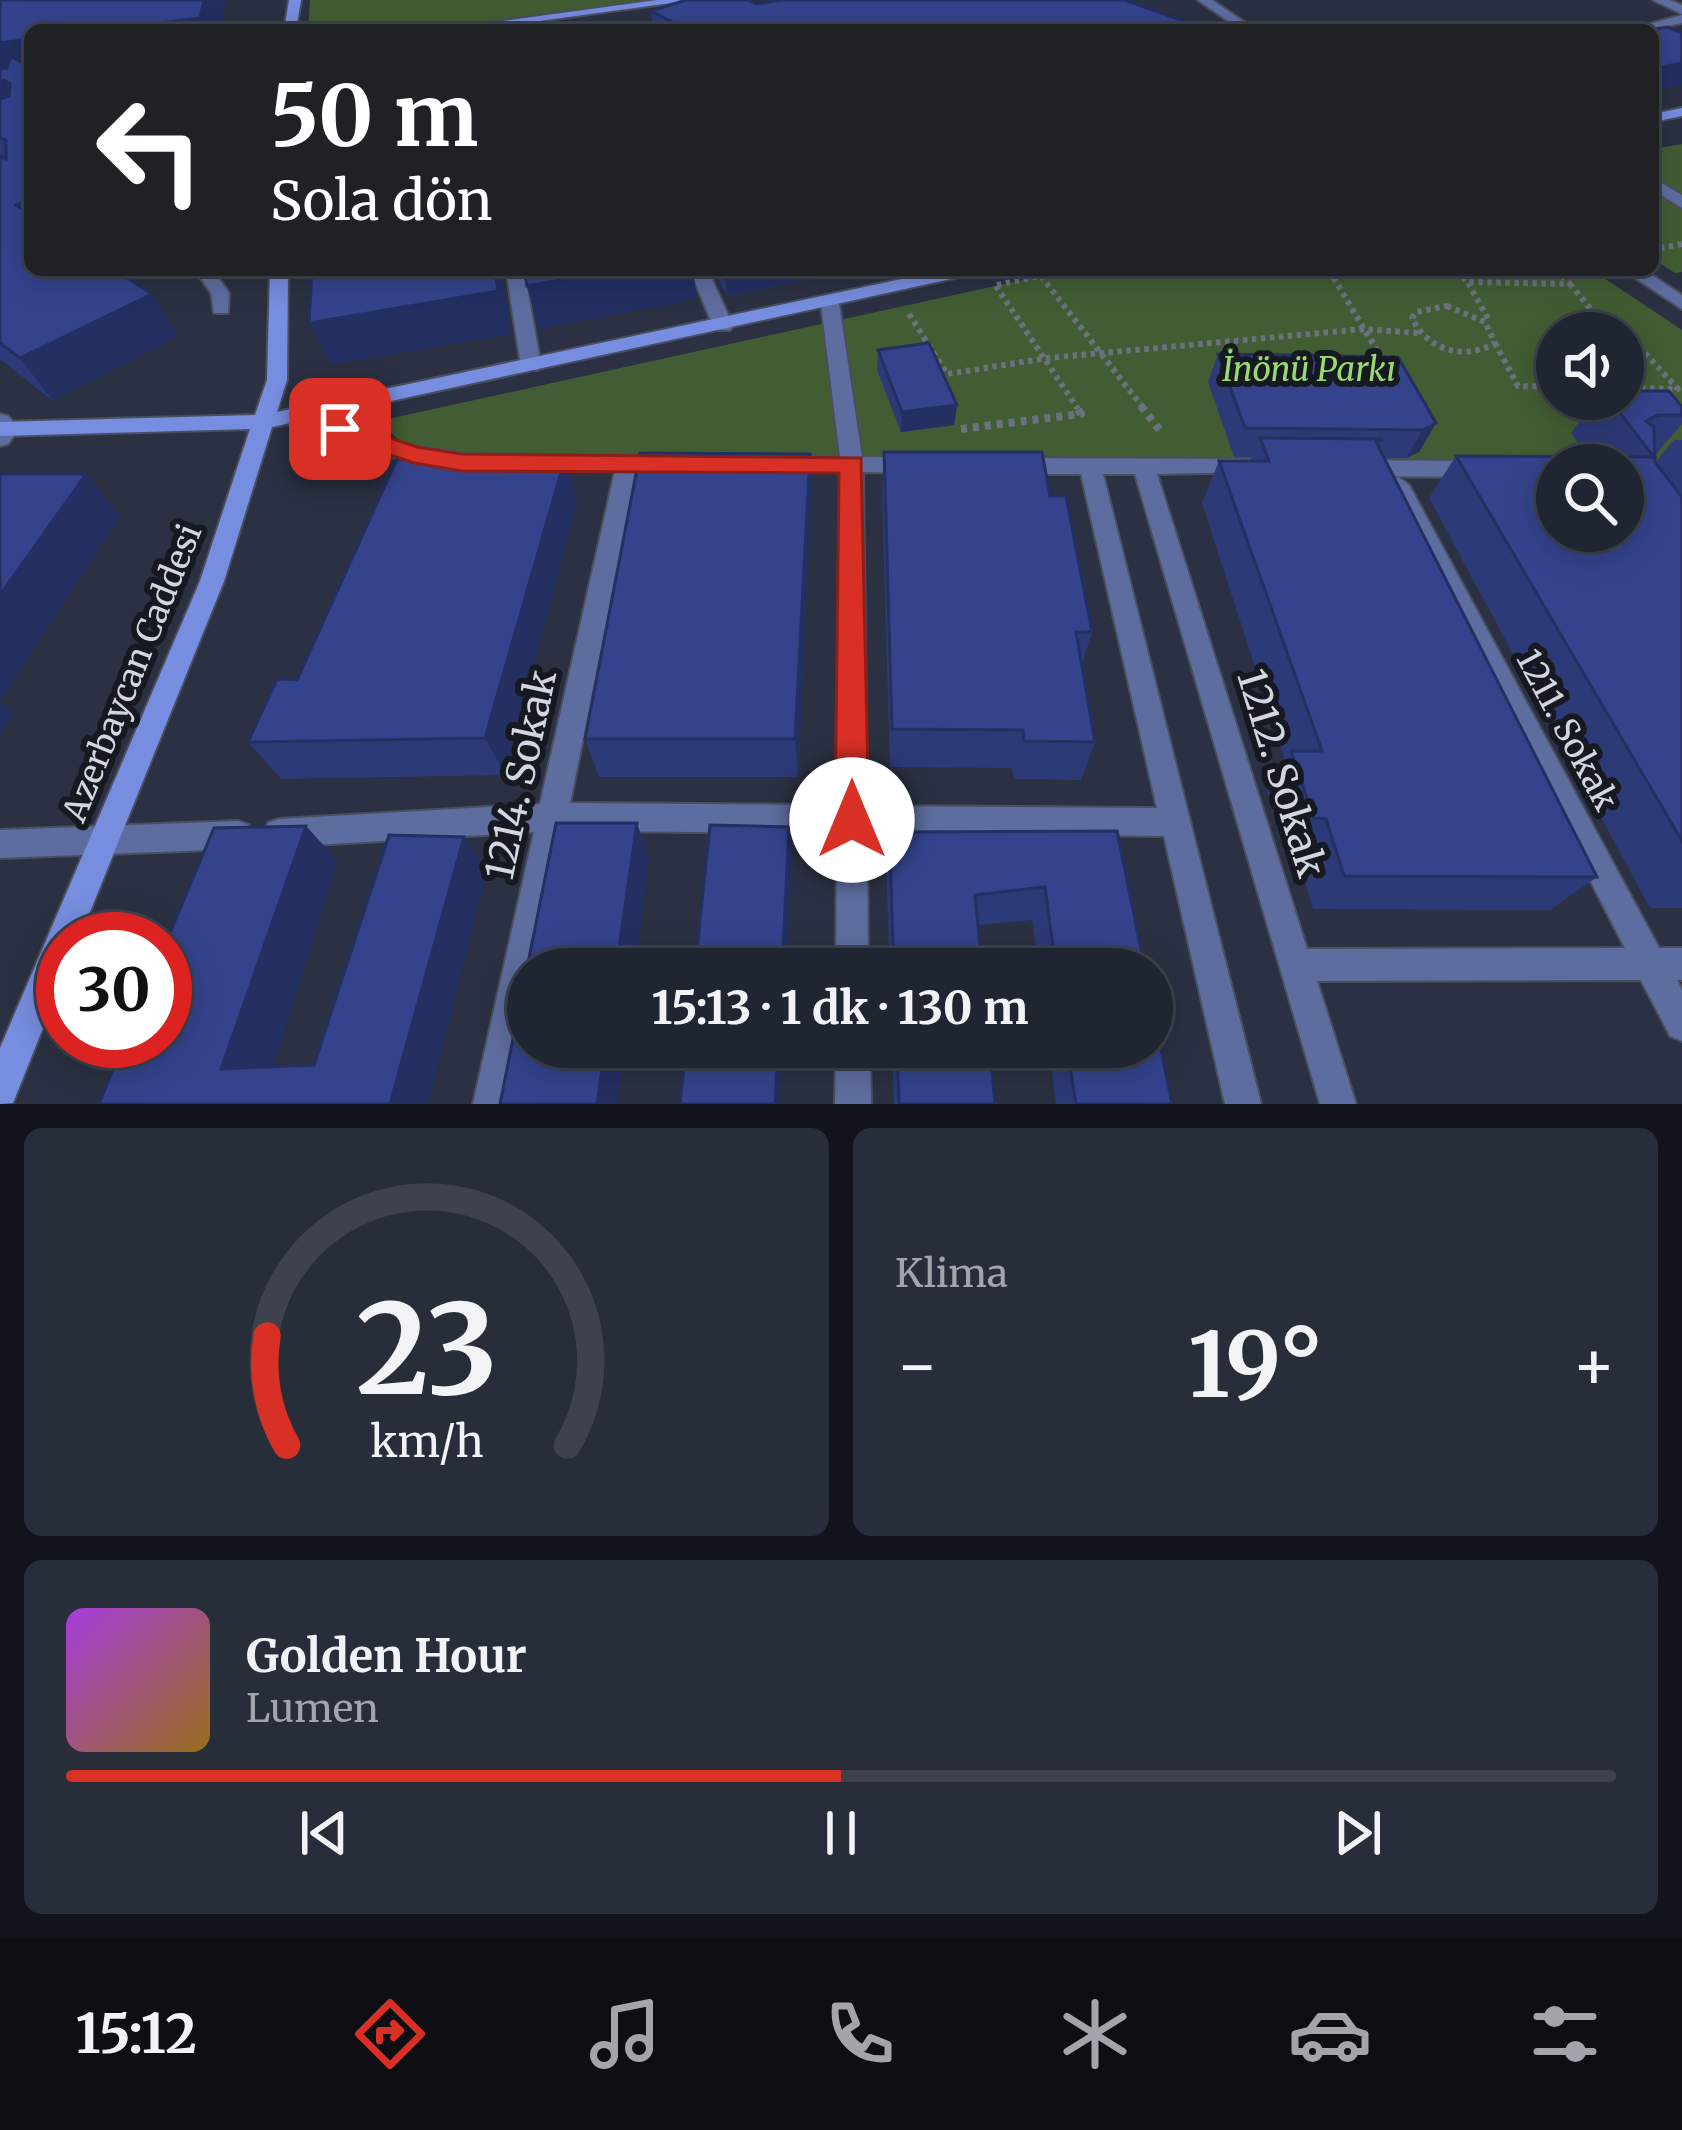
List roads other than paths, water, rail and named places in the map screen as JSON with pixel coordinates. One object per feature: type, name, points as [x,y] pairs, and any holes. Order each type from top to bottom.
[{"type":"main road","points":[[491,24],[687,0]]},
{"type":"main road","name":"Azerbaycan Caddesi","points":[[0,1090],[212,581],[278,380],[279,276]]},
{"type":"main road","points":[[2,430],[264,422],[944,276]]},
{"type":"street","points":[[1204,0],[1241,24]]},
{"type":"street","points":[[1659,0],[1682,10]]},
{"type":"street","points":[[208,276],[220,293],[221,309]]},
{"type":"street","points":[[515,276],[531,367]]},
{"type":"street","points":[[702,276],[723,326]]},
{"type":"street","points":[[1641,276],[1682,303]]},
{"type":"street","points":[[830,304],[852,465],[852,948]]},
{"type":"street","points":[[319,411],[340,429],[414,455],[508,463],[695,464]]},
{"type":"street","name":"1214. Sokak","points":[[491,1104],[628,463]]},
{"type":"street","points":[[762,464],[947,465]]},
{"type":"street","points":[[994,466],[1278,468]]},
{"type":"street","points":[[1090,466],[1244,1104]]},
{"type":"street","name":"1212. Sokak","points":[[1144,467],[1338,1104]]},
{"type":"street","points":[[1345,468],[1491,469]]},
{"type":"street","name":"1211. Sokak","points":[[1389,469],[1666,964],[1682,1024]]},
{"type":"street","points":[[0,844],[103,843],[552,817],[1176,822]]},
{"type":"street","points":[[1295,965],[1666,964]]},
{"type":"street","points":[[853,1068],[853,1104]]},
{"type":"park label","name":"İnönü Parkı","points":[[1309,369]]}]
